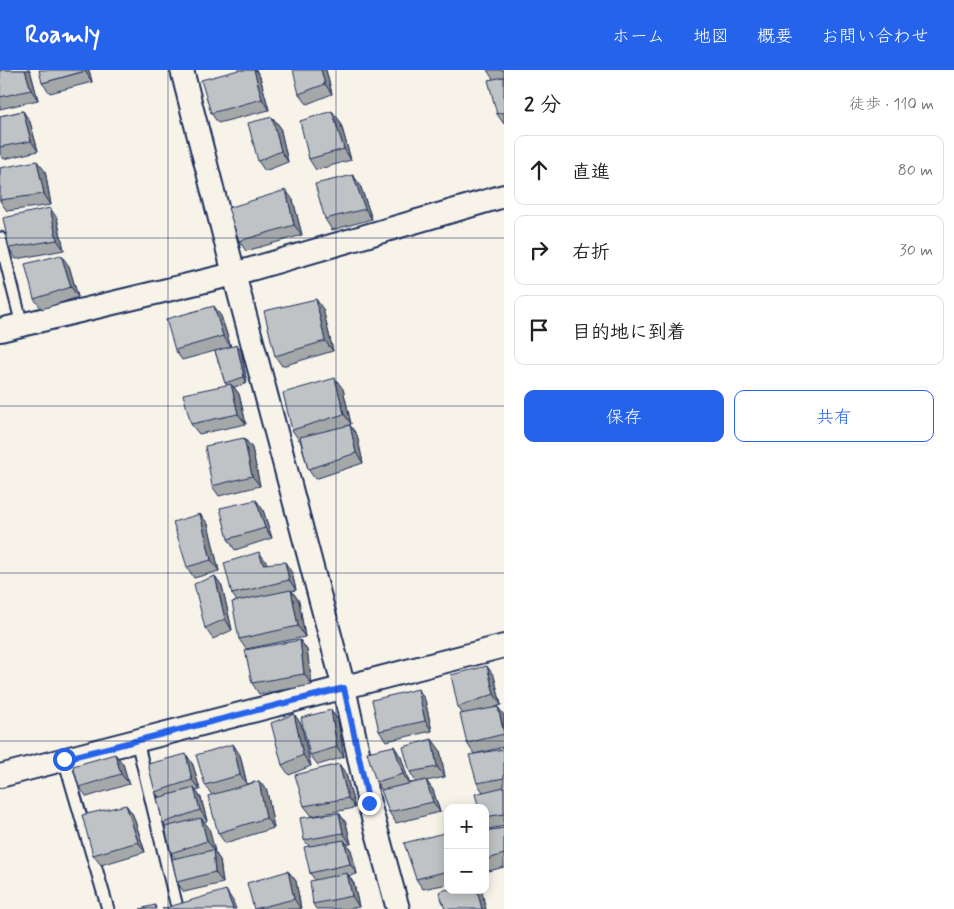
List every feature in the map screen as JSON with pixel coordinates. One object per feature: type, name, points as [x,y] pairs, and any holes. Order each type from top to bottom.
[{"type":"street","points":[[182,70],[344,688],[369,803],[398,909]]},
{"type":"street","points":[[0,330],[234,274],[504,196]]},
{"type":"street","points":[[0,776],[504,646]]},
{"type":"lane","points":[[0,238],[22,325]]},
{"type":"lane","points":[[137,741],[176,903]]},
{"type":"lane","points":[[64,759],[108,909]]},
{"type":"building","points":[[0,70],[25,70],[31,90],[0,97]]},
{"type":"building","points":[[39,70],[85,70],[85,71],[42,83]]},
{"type":"building","points":[[239,70],[254,70],[262,99],[211,113],[201,80]]},
{"type":"building","points":[[293,70],[321,70],[325,84],[299,94]]},
{"type":"building","points":[[504,77],[504,112],[497,114],[488,80]]},
{"type":"building","points":[[23,111],[31,141],[0,147],[0,116]]},
{"type":"building","points":[[332,111],[344,149],[309,159],[300,121]]},
{"type":"building","points":[[272,117],[281,151],[258,161],[248,123]]},
{"type":"building","points":[[37,161],[44,194],[0,200],[0,168]]},
{"type":"building","points":[[353,175],[365,209],[325,219],[315,184]]},
{"type":"building","points":[[286,190],[294,225],[239,241],[228,208]]},
{"type":"building","points":[[50,208],[57,240],[9,248],[3,218]]},
{"type":"building","points":[[61,255],[71,287],[34,299],[25,264]]},
{"type":"building","points":[[316,299],[325,341],[275,356],[264,311]]},
{"type":"building","points":[[214,306],[223,336],[175,350],[166,319]]},
{"type":"building","points":[[237,345],[244,377],[225,383],[215,351]]},
{"type":"building","points":[[335,378],[344,414],[292,430],[283,393]]},
{"type":"building","points":[[231,384],[238,414],[191,424],[183,394]]},
{"type":"building","points":[[350,425],[356,453],[308,469],[300,437]]},
{"type":"building","points":[[244,438],[252,476],[212,486],[205,446]]},
{"type":"building","points":[[256,500],[265,528],[228,539],[220,508]]},
{"type":"building","points":[[200,514],[211,560],[187,567],[173,522]]},
{"type":"building","points":[[259,552],[263,564],[285,562],[289,580],[232,594],[224,563]]},
{"type":"building","points":[[215,576],[225,619],[205,628],[194,584]]},
{"type":"building","points":[[291,590],[298,626],[239,639],[232,602]]},
{"type":"building","points":[[300,640],[304,674],[252,683],[245,650]]},
{"type":"building","points":[[487,666],[494,694],[458,707],[451,675]]},
{"type":"building","points":[[418,689],[425,721],[379,731],[372,700]]},
{"type":"building","points":[[498,707],[504,734],[467,743],[460,714]]},
{"type":"building","points":[[331,710],[337,747],[310,755],[301,718]]},
{"type":"building","points":[[294,714],[303,755],[282,765],[271,723]]},
{"type":"building","points":[[432,739],[437,767],[410,772],[403,747]]},
{"type":"building","points":[[233,744],[240,775],[205,785],[196,755]]},
{"type":"building","points":[[394,746],[403,774],[376,782],[367,752]]},
{"type":"building","points":[[504,749],[504,778],[477,783],[469,755]]},
{"type":"building","points":[[115,754],[121,774],[79,787],[73,766]]},
{"type":"building","points":[[186,754],[192,780],[155,792],[148,764]]},
{"type":"building","points":[[339,764],[348,798],[304,806],[295,775]]},
{"type":"building","points":[[426,780],[433,802],[389,812],[381,790]]},
{"type":"building","points":[[259,781],[266,818],[218,833],[208,796]]},
{"type":"building","points":[[504,787],[504,814],[489,816],[489,804],[478,804],[475,794]]},
{"type":"building","points":[[194,788],[200,810],[163,823],[157,798]]},
{"type":"building","points":[[126,805],[138,842],[93,855],[82,815]]},
{"type":"building","points":[[339,813],[343,833],[304,840],[300,818]]},
{"type":"building","points":[[201,818],[207,841],[171,853],[165,827]]},
{"type":"building","points":[[504,828],[504,854],[489,859],[489,849],[489,830]]},
{"type":"building","points":[[444,833],[444,872],[416,879],[404,843]]},
{"type":"building","points":[[344,840],[350,864],[310,873],[304,847]]},
{"type":"building","points":[[213,850],[215,872],[177,882],[172,859]]},
{"type":"building","points":[[288,871],[294,899],[254,909],[247,883]]},
{"type":"building","points":[[347,873],[352,896],[313,904],[310,881]]},
{"type":"building","points":[[226,890],[233,909],[162,909]]},
{"type":"building","points":[[444,890],[444,894],[478,894],[482,909],[445,909],[439,892]]},
{"type":"building","points":[[155,905],[156,909],[140,909]]},
{"type":"route","points":[[64,759],[344,688],[369,803]]}]
